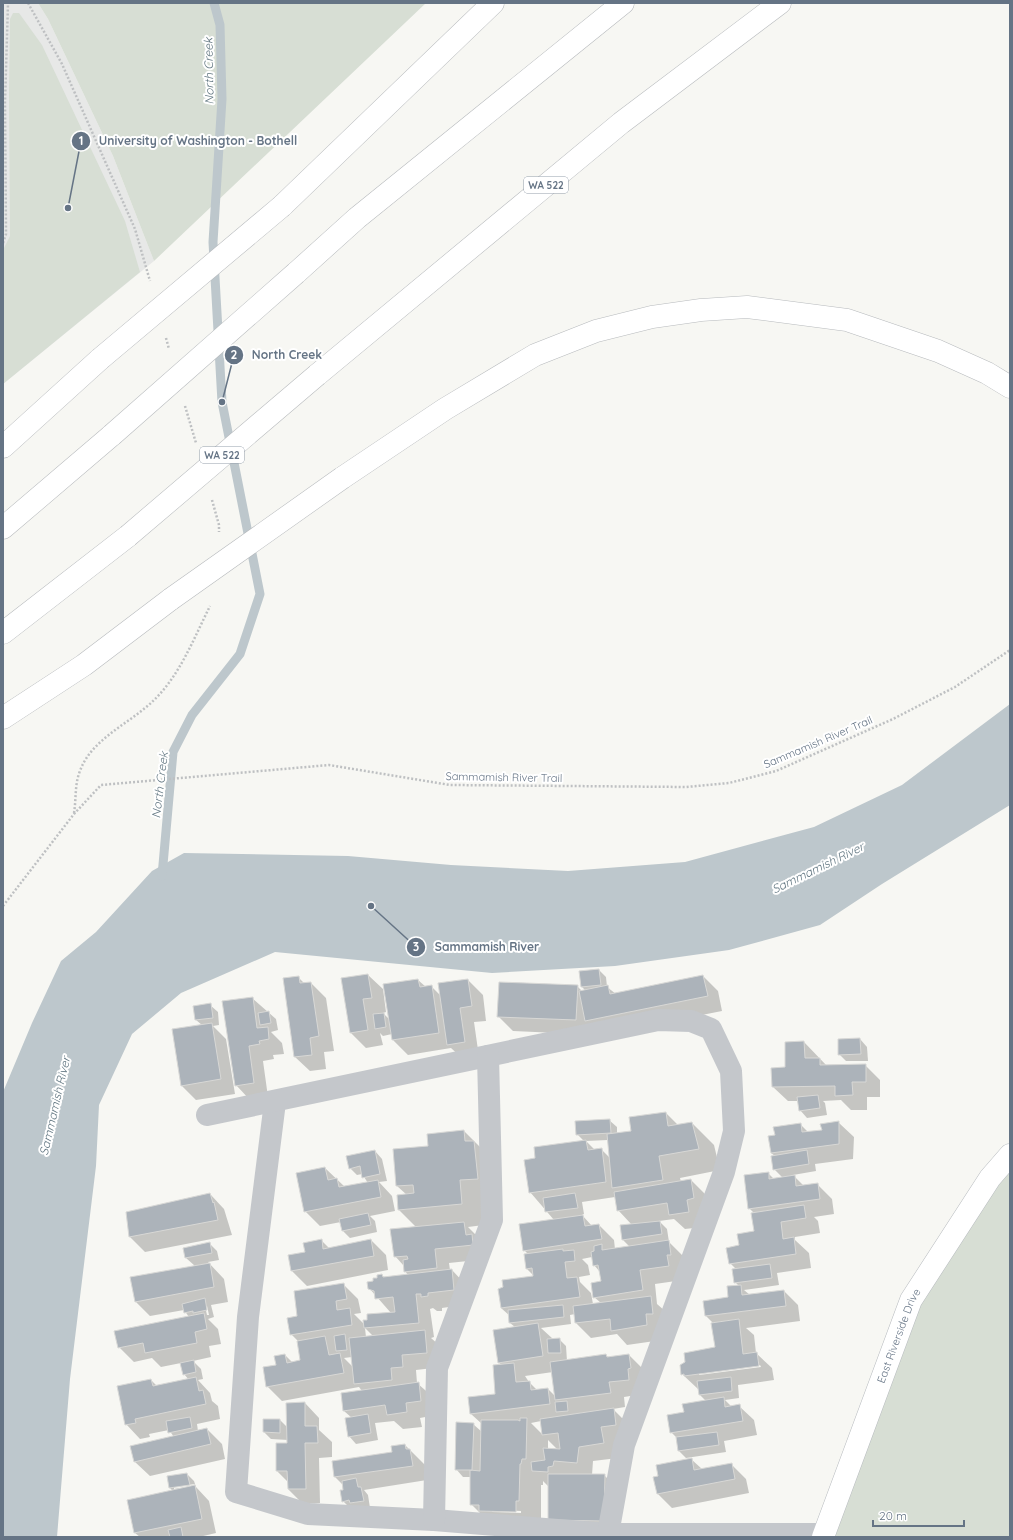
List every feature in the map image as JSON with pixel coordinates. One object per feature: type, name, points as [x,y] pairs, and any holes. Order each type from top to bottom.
[{"type":"main road","points":[[8,441],[100,359],[282,206],[493,3]]},
{"type":"main road","points":[[3,528],[112,435],[358,218],[623,3]]},
{"type":"main road","name":"WA 522","points":[[3,633],[128,536],[317,375],[621,123],[780,3]]},
{"type":"main road","points":[[3,718],[84,665],[171,598],[342,478],[444,409],[535,355],[596,331],[666,315],[701,310],[747,307],[847,320],[938,351],[987,373],[1010,387]]},
{"type":"main road","name":"East Riverside Drive","points":[[824,1536],[910,1300],[990,1178],[1010,1155]]},
{"type":"street","points":[[207,1115],[658,1020],[691,1021],[711,1029],[731,1071],[734,1131],[724,1172],[624,1445],[608,1534]]},
{"type":"street","points":[[434,1520],[437,1368],[492,1220],[488,1056]]},
{"type":"street","points":[[274,1102],[248,1317],[236,1492],[308,1514],[434,1520],[608,1534],[824,1536]]},
{"type":"path","points":[[3,243],[6,234],[5,102],[8,3]]},
{"type":"path","name":"Sammamish River Trail","points":[[3,906],[74,814],[101,785],[329,765],[450,785],[686,787],[729,783],[776,771],[893,719],[955,687],[1010,650]]},
{"type":"shaded area","points":[[3,3],[38,3],[48,19],[113,156],[154,261],[3,384]]},
{"type":"shaded area","points":[[38,3],[426,3],[154,261],[113,156],[48,19]]},
{"type":"shaded area","points":[[13,13],[19,13],[42,45],[125,221],[140,272],[3,384],[3,250],[10,236],[10,19]]},
{"type":"shaded area","points":[[1010,1155],[1010,1537],[823,1537],[911,1300]]},
{"type":"water","points":[[1010,704],[1010,805],[882,884],[820,925],[729,950],[615,966],[492,973],[275,952],[181,993],[132,1034],[99,1105],[96,1166],[70,1379],[57,1537],[3,1537],[3,1092],[32,1023],[61,961],[96,932],[152,871],[184,853],[348,856],[451,865],[568,871],[685,862],[814,827],[902,785]]},
{"type":"building","points":[[599,969],[601,985],[581,987],[579,971]]},
{"type":"building","points":[[368,974],[372,998],[363,999],[368,1030],[350,1033],[341,978]]},
{"type":"building","points":[[703,975],[708,996],[585,1021],[579,991],[608,985],[610,994]]},
{"type":"building","points":[[299,976],[300,983],[311,982],[319,1036],[310,1038],[312,1055],[294,1057],[283,978]]},
{"type":"building","points":[[418,979],[420,987],[432,985],[439,1033],[392,1040],[383,984]]},
{"type":"building","points":[[468,979],[472,1006],[460,1008],[465,1042],[447,1045],[438,983]]},
{"type":"building","points":[[499,982],[578,985],[576,1020],[497,1017]]},
{"type":"building","points":[[253,997],[257,1028],[268,1027],[269,1039],[259,1041],[260,1044],[249,1046],[254,1083],[235,1086],[222,1001]]},
{"type":"building","points":[[211,1003],[213,1018],[195,1020],[193,1006]]},
{"type":"building","points":[[269,1011],[271,1023],[260,1025],[258,1013]]},
{"type":"building","points":[[384,1013],[386,1027],[375,1029],[373,1014]]},
{"type":"building","points":[[212,1023],[221,1079],[181,1086],[172,1029]]},
{"type":"building","points":[[860,1038],[861,1054],[838,1055],[838,1039]]},
{"type":"building","points":[[804,1041],[805,1058],[820,1058],[820,1065],[866,1064],[866,1082],[852,1082],[853,1095],[835,1096],[835,1086],[772,1087],[771,1068],[785,1067],[785,1042]]},
{"type":"building","points":[[818,1095],[820,1108],[799,1111],[797,1097]]},
{"type":"building","points":[[666,1112],[668,1126],[692,1122],[699,1149],[659,1156],[663,1180],[612,1188],[607,1134],[631,1131],[629,1117]]},
{"type":"building","points":[[610,1119],[611,1133],[576,1135],[575,1121]]},
{"type":"building","points":[[839,1121],[839,1144],[771,1153],[768,1136],[775,1135],[773,1127],[801,1123],[802,1132],[822,1130],[820,1124]]},
{"type":"building","points":[[464,1130],[465,1141],[474,1141],[478,1179],[460,1180],[462,1204],[398,1210],[397,1195],[414,1193],[413,1185],[396,1186],[393,1149],[428,1146],[427,1134]]},
{"type":"building","points":[[586,1140],[588,1150],[602,1148],[606,1182],[529,1193],[524,1160],[535,1158],[534,1147]]},
{"type":"building","points":[[375,1150],[380,1174],[362,1178],[360,1166],[349,1169],[346,1156]]},
{"type":"building","points":[[807,1150],[809,1164],[773,1170],[771,1156]]},
{"type":"building","points":[[325,1167],[328,1180],[337,1178],[339,1187],[378,1180],[381,1197],[304,1212],[296,1173]]},
{"type":"building","points":[[769,1172],[769,1179],[795,1175],[796,1186],[818,1183],[820,1199],[748,1209],[744,1175]]},
{"type":"building","points":[[691,1179],[694,1198],[687,1200],[689,1212],[669,1215],[667,1203],[617,1211],[614,1192]]},
{"type":"building","points":[[210,1193],[213,1203],[214,1202],[218,1220],[129,1237],[126,1212]]},
{"type":"building","points":[[575,1193],[578,1208],[545,1212],[543,1198]]},
{"type":"building","points":[[804,1205],[806,1218],[781,1222],[783,1239],[794,1237],[796,1254],[729,1264],[726,1248],[739,1245],[737,1234],[754,1231],[751,1213]]},
{"type":"building","points":[[368,1213],[371,1225],[342,1231],[339,1219]]},
{"type":"building","points":[[583,1215],[585,1226],[599,1224],[602,1239],[523,1251],[519,1224]]},
{"type":"building","points":[[660,1221],[662,1234],[622,1240],[620,1225]]},
{"type":"building","points":[[464,1222],[466,1235],[472,1234],[473,1245],[435,1249],[437,1268],[404,1272],[403,1260],[408,1259],[407,1256],[394,1257],[390,1229]]},
{"type":"building","points":[[322,1239],[323,1249],[371,1239],[374,1256],[291,1271],[288,1255],[305,1252],[303,1243]]},
{"type":"building","points":[[669,1240],[671,1255],[667,1255],[669,1266],[640,1270],[643,1290],[593,1298],[591,1283],[601,1281],[598,1265],[593,1266],[591,1252],[594,1251],[594,1246],[602,1244],[602,1250]]},
{"type":"building","points":[[210,1242],[212,1253],[185,1258],[183,1248]]},
{"type":"building","points":[[563,1249],[563,1251],[574,1250],[575,1261],[565,1262],[567,1278],[577,1277],[580,1297],[501,1308],[498,1289],[503,1287],[502,1280],[533,1276],[532,1268],[526,1269],[524,1254]]},
{"type":"building","points":[[210,1263],[214,1287],[135,1302],[130,1277]]},
{"type":"building","points":[[770,1264],[772,1278],[734,1283],[732,1269]]},
{"type":"building","points":[[452,1269],[454,1290],[428,1293],[428,1296],[421,1297],[421,1294],[416,1294],[419,1323],[364,1328],[363,1320],[367,1320],[367,1314],[395,1312],[393,1297],[375,1299],[374,1291],[368,1289],[367,1282],[373,1281],[373,1278],[377,1278],[377,1275],[382,1274],[383,1277]]},
{"type":"building","points":[[344,1283],[347,1299],[336,1301],[337,1310],[350,1308],[352,1325],[290,1335],[287,1318],[297,1316],[294,1291]]},
{"type":"building","points":[[741,1285],[742,1295],[784,1290],[786,1306],[705,1316],[703,1301],[728,1297],[727,1286]]},
{"type":"building","points":[[651,1296],[653,1314],[646,1314],[647,1325],[611,1331],[610,1319],[575,1323],[573,1306]]},
{"type":"building","points":[[205,1298],[207,1310],[184,1313],[182,1304]]},
{"type":"building","points":[[563,1305],[564,1317],[509,1323],[508,1310]]},
{"type":"building","points":[[204,1313],[207,1329],[195,1332],[197,1343],[145,1353],[143,1343],[118,1348],[114,1331]]},
{"type":"building","points":[[739,1319],[743,1354],[757,1352],[759,1366],[684,1376],[684,1374],[681,1375],[680,1365],[685,1362],[684,1353],[715,1347],[711,1323]]},
{"type":"building","points":[[538,1323],[543,1356],[498,1363],[493,1330]]},
{"type":"building","points":[[425,1330],[427,1353],[402,1355],[403,1367],[391,1368],[392,1380],[354,1384],[349,1338]]},
{"type":"building","points":[[345,1334],[347,1350],[336,1351],[334,1336]]},
{"type":"building","points":[[325,1336],[329,1355],[340,1353],[344,1373],[266,1387],[263,1367],[276,1365],[274,1356],[285,1354],[287,1363],[300,1360],[297,1341]]},
{"type":"building","points":[[560,1338],[561,1353],[548,1353],[547,1339]]},
{"type":"building","points":[[606,1354],[607,1357],[629,1354],[631,1368],[628,1369],[629,1380],[609,1382],[611,1393],[555,1400],[550,1362]]},
{"type":"building","points":[[194,1360],[196,1372],[183,1375],[180,1363]]},
{"type":"building","points":[[514,1363],[516,1382],[530,1381],[531,1390],[548,1388],[550,1404],[470,1414],[468,1397],[495,1394],[493,1365]]},
{"type":"building","points":[[196,1377],[199,1391],[203,1390],[206,1404],[135,1419],[136,1423],[125,1425],[117,1386],[151,1379],[153,1386]]},
{"type":"building","points":[[731,1377],[732,1391],[699,1395],[697,1381]]},
{"type":"building","points":[[419,1382],[421,1401],[406,1403],[407,1412],[387,1415],[385,1405],[343,1411],[341,1393]]},
{"type":"building","points":[[724,1397],[725,1407],[740,1404],[743,1421],[670,1433],[667,1415],[684,1412],[682,1404]]},
{"type":"building","points":[[567,1401],[568,1411],[556,1412],[555,1402]]},
{"type":"building","points":[[305,1402],[305,1426],[317,1426],[318,1443],[305,1443],[306,1489],[288,1489],[287,1471],[276,1471],[276,1443],[287,1443],[286,1403]]},
{"type":"building","points":[[614,1408],[616,1425],[601,1427],[604,1443],[579,1447],[577,1463],[554,1461],[553,1466],[548,1467],[548,1472],[532,1471],[531,1462],[545,1460],[543,1448],[560,1449],[558,1433],[542,1435],[540,1419]]},
{"type":"building","points":[[368,1414],[371,1433],[348,1437],[345,1418]]},
{"type":"building","points":[[190,1417],[192,1428],[168,1433],[166,1421]]},
{"type":"building","points":[[520,1418],[527,1418],[526,1459],[522,1459],[520,1464],[519,1501],[516,1501],[516,1512],[479,1511],[479,1505],[470,1505],[470,1470],[480,1471],[481,1420],[520,1421]]},
{"type":"building","points":[[263,1419],[280,1419],[280,1433],[263,1432]]},
{"type":"building","points":[[456,1422],[474,1423],[472,1470],[455,1470]]},
{"type":"building","points":[[207,1428],[211,1444],[134,1462],[130,1446]]},
{"type":"building","points":[[717,1432],[719,1445],[678,1451],[676,1437]]},
{"type":"building","points":[[405,1444],[406,1449],[410,1449],[413,1466],[334,1477],[332,1461],[392,1452],[391,1446]]},
{"type":"building","points":[[692,1458],[694,1470],[732,1463],[735,1479],[657,1494],[653,1477],[658,1476],[656,1465]]},
{"type":"building","points":[[187,1473],[190,1485],[169,1488],[167,1476]]},
{"type":"building","points":[[548,1474],[605,1474],[604,1521],[548,1520]]},
{"type":"building","points":[[356,1478],[358,1487],[361,1487],[364,1501],[350,1503],[349,1500],[342,1502],[340,1490],[343,1490],[342,1481]]},
{"type":"building","points":[[195,1485],[202,1519],[134,1533],[127,1500]]},
{"type":"building","points":[[181,1527],[183,1537],[170,1537],[168,1530]]},
{"type":"waterway","name":"North Creek","points":[[162,876],[173,752],[192,715],[240,654],[260,594],[222,402],[213,242],[222,99],[220,25],[214,3]]},
{"type":"place","name":"University of Washington - Bothell","points":[[68,208]]},
{"type":"place","name":"North Creek","points":[[222,402]]},
{"type":"place","name":"Sammamish River","points":[[371,906]]}]
